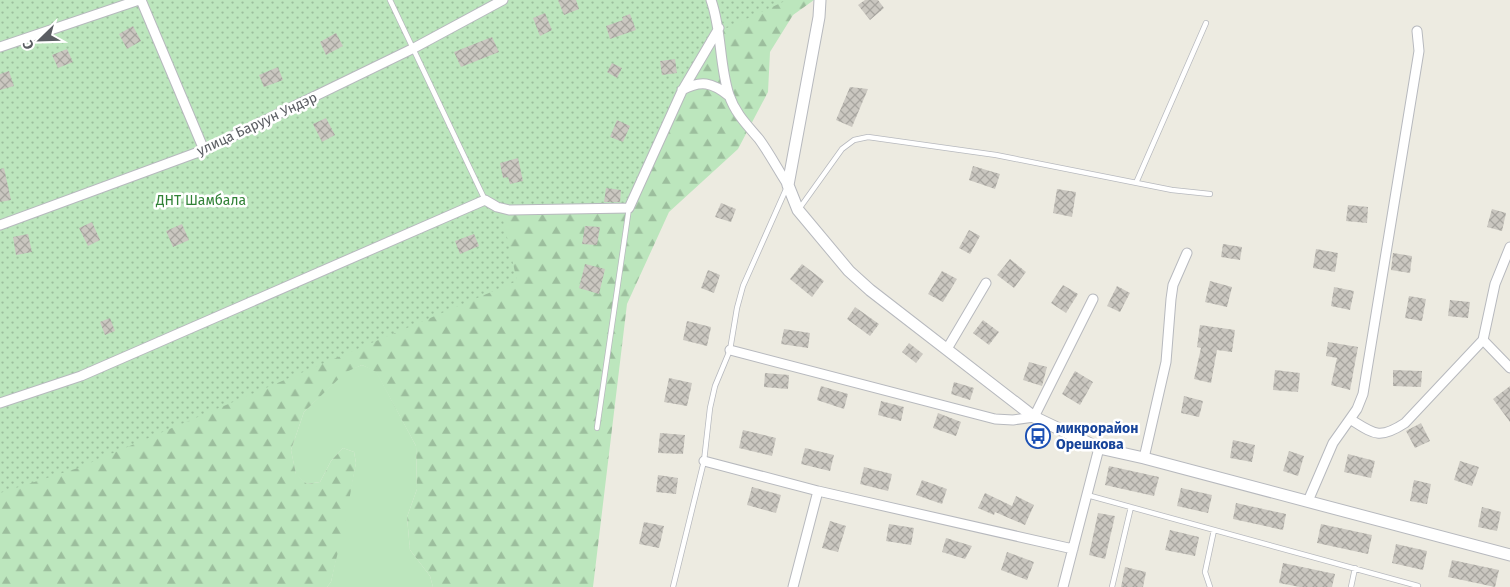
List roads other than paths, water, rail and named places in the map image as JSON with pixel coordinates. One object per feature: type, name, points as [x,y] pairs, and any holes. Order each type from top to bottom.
[{"type":"street","points":[[0,47],[140,0],[204,150]]},
{"type":"street","name":"улица Баруун Ундэр","points":[[0,225],[204,150],[414,48],[503,0]]},
{"type":"street","points":[[711,0],[719,28],[725,82],[730,97],[736,111],[759,139],[788,185],[798,210],[849,271],[863,284],[1034,417],[1099,448],[1144,458],[1510,555]]},
{"type":"street","points":[[788,185],[819,17],[820,0]]},
{"type":"street","points":[[0,403],[81,376],[485,200],[497,207],[509,210],[629,208],[682,90],[719,28]]},
{"type":"street","points":[[1308,501],[1333,443],[1357,409],[1363,394],[1419,51],[1417,31]]},
{"type":"street","points":[[682,90],[693,84],[707,84],[719,88],[730,97]]},
{"type":"street","points":[[1350,420],[1372,432],[1383,434],[1394,431],[1405,423],[1483,340],[1495,284],[1510,247]]},
{"type":"street","points":[[1144,458],[1166,362],[1170,299],[1173,285],[1187,253]]},
{"type":"street","points":[[947,349],[986,283]]},
{"type":"street","points":[[1034,417],[1093,298]]},
{"type":"street","points":[[1483,340],[1510,368]]},
{"type":"street","points":[[730,350],[995,419],[1014,420],[1034,417]]},
{"type":"street","points":[[1064,587],[1099,448]]},
{"type":"street","points":[[704,461],[818,492],[1073,549]]},
{"type":"street","points":[[794,587],[818,492]]},
{"type":"lane","points":[[390,0],[485,200]]},
{"type":"lane","points":[[1136,183],[1206,23]]},
{"type":"lane","points":[[798,210],[842,149],[854,140],[868,137],[996,154],[1172,190],[1210,194]]},
{"type":"lane","points":[[673,587],[704,461],[710,408],[715,386],[730,350],[737,308],[743,286],[788,185]]},
{"type":"lane","points":[[597,428],[629,208]]},
{"type":"lane","points":[[1087,495],[1418,586]]},
{"type":"lane","points":[[1112,587],[1130,506]]},
{"type":"lane","points":[[1210,587],[1205,572],[1214,530]]},
{"type":"lane","points":[[1351,587],[1355,568]]},
{"type":"place","name":"микрорайон Орешкова","points":[[1038,436]]},
{"type":"park label","name":"ДНТ Шамбала","points":[[201,200]]}]
